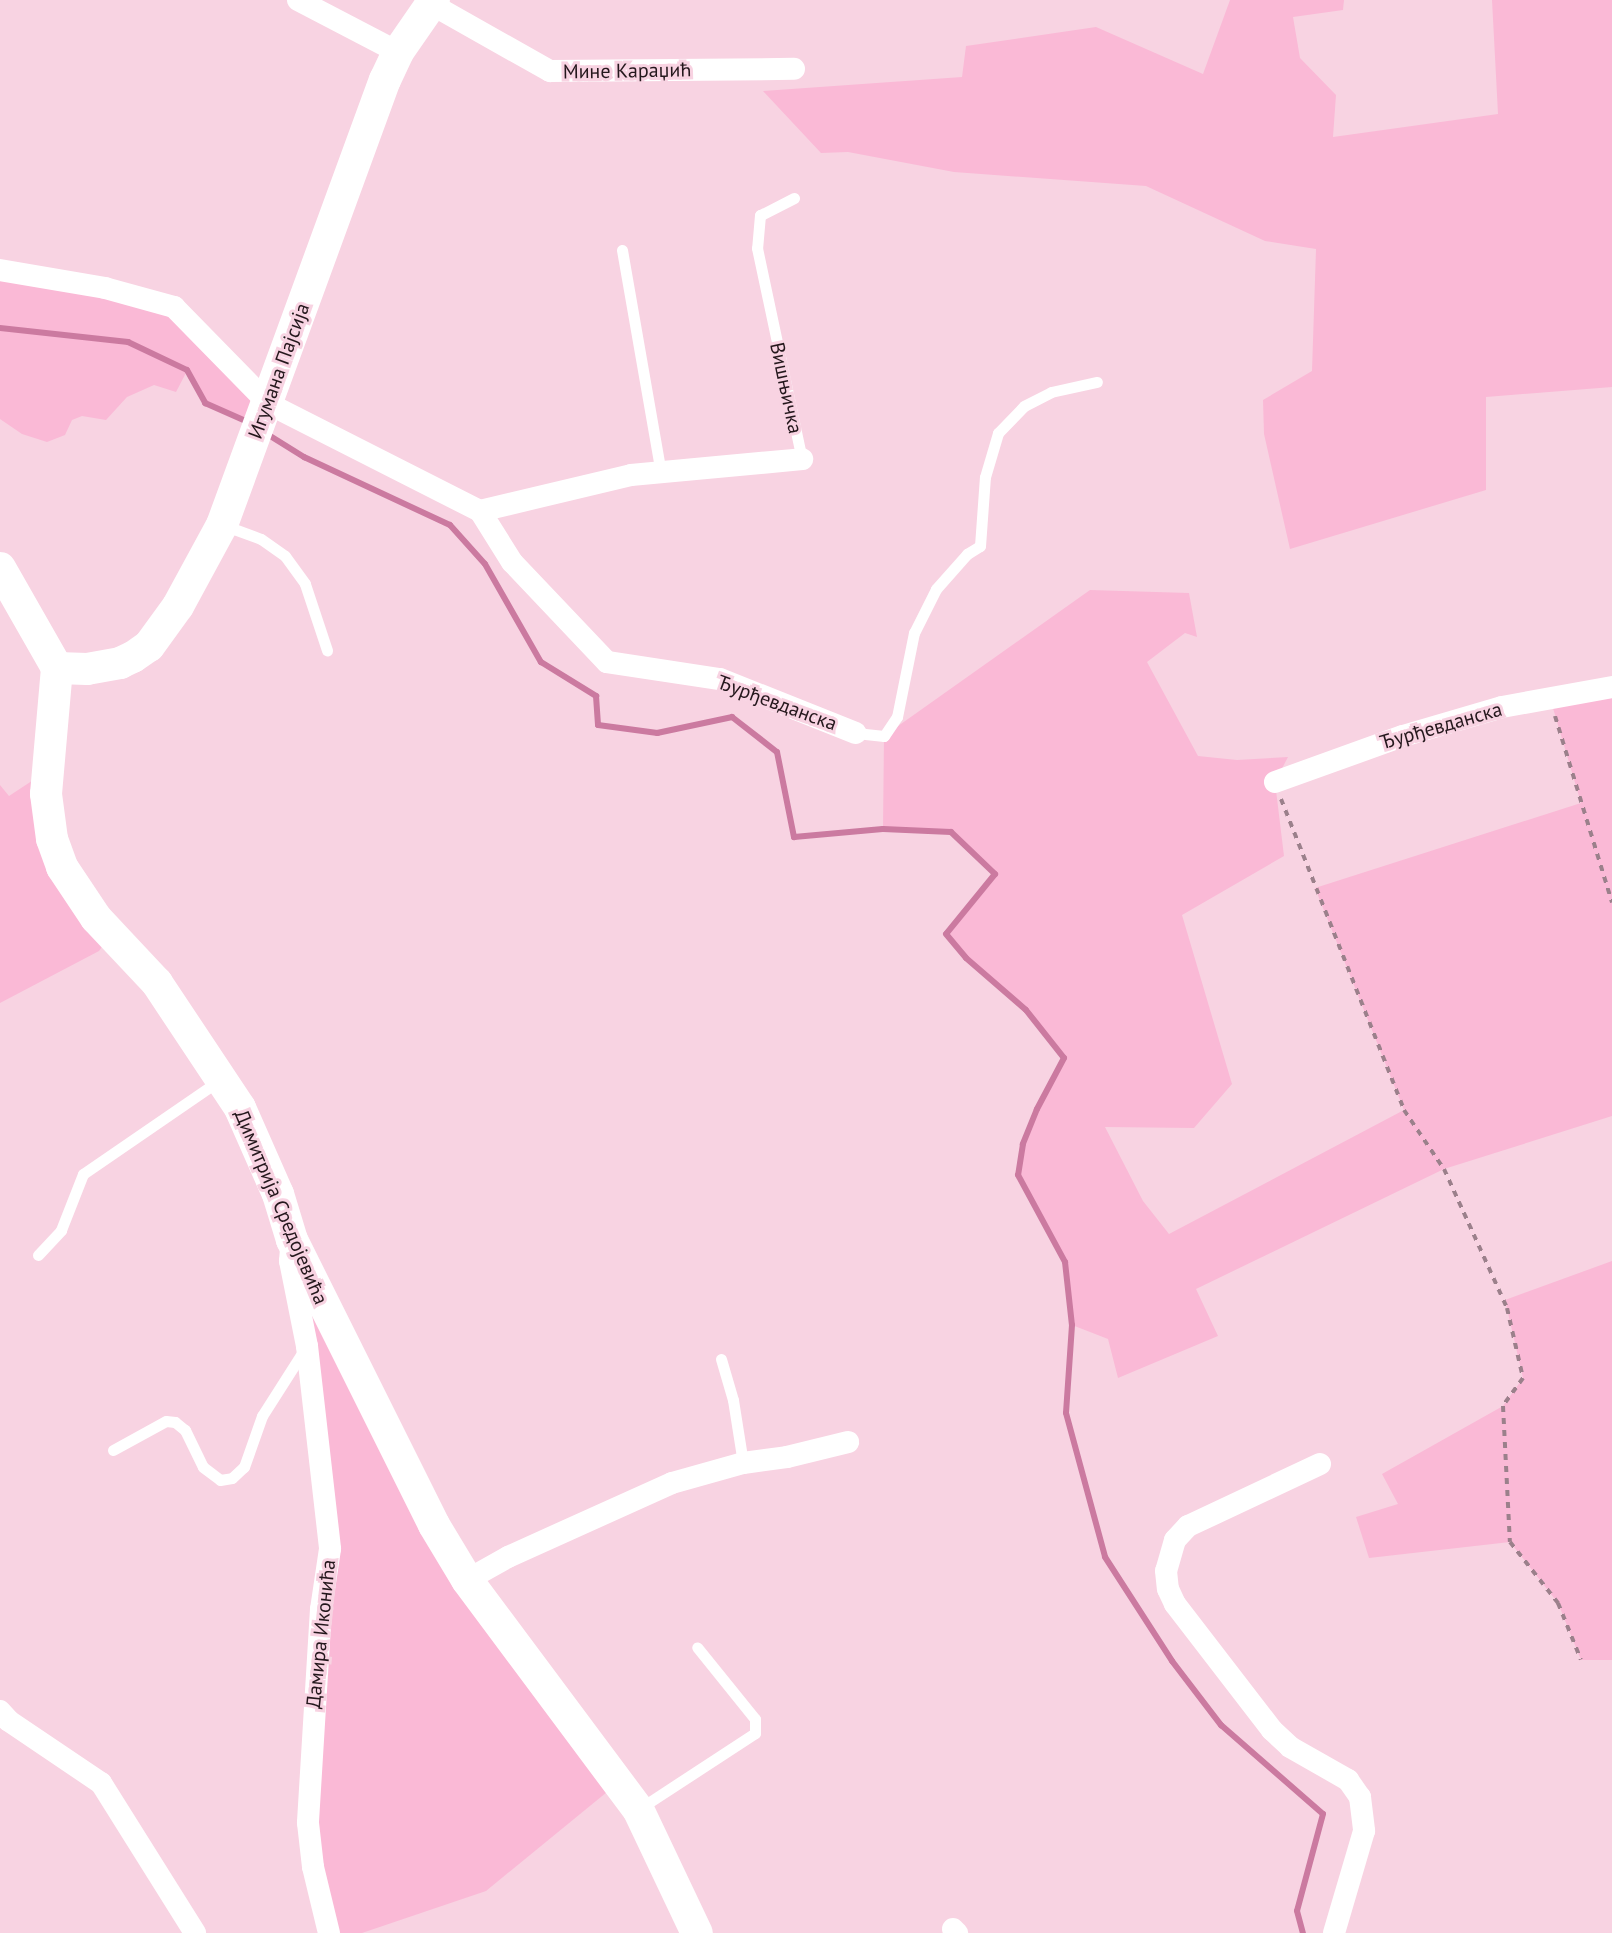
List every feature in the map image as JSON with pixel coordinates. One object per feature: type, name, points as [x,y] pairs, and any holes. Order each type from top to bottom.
[{"type":"street","points":[[298,0],[398,52]]},
{"type":"street","name":"Игумана Пајсија","points":[[57,668],[87,669],[120,663],[149,646],[178,606],[222,525],[398,52],[432,2]]},
{"type":"street","name":"Мине Караџић","points":[[432,2],[550,71],[794,69]]},
{"type":"street","points":[[0,270],[105,288],[174,307],[269,404],[480,511]]},
{"type":"street","name":"Вишњичка","points":[[480,511],[631,475],[802,459]]},
{"type":"street","name":"Ђурђевданска","points":[[480,511],[512,562],[607,662],[720,679],[856,733]]},
{"type":"street","points":[[0,568],[57,668]]},
{"type":"street","name":"Димитрија Средојевића","points":[[57,668],[46,794],[52,839],[62,867],[96,918],[157,983],[240,1108],[292,1240],[405,1469],[467,1580],[638,1809],[697,1933]]},
{"type":"street","name":"Ђурђевданска","points":[[1275,782],[1403,736],[1502,707],[1612,687]]},
{"type":"street","name":"Дамира Иконића","points":[[292,1240],[290,1261],[307,1346],[330,1549],[321,1609],[308,1823],[313,1867],[329,1933]]},
{"type":"street","points":[[467,1580],[508,1557],[672,1483],[743,1463],[787,1457],[848,1442]]},
{"type":"street","points":[[1320,1464],[1188,1526],[1175,1540],[1166,1571],[1168,1589],[1175,1604],[1272,1730],[1290,1747],[1348,1780],[1360,1797],[1364,1831],[1334,1933]]},
{"type":"street","points":[[0,1711],[9,1721],[101,1783],[195,1933]]},
{"type":"lane","name":"Вишњичка","points":[[794,198],[760,215],[757,248],[802,459]]},
{"type":"lane","points":[[622,250],[661,473]]},
{"type":"lane","name":"Ђурђевданска","points":[[856,733],[884,736],[897,717],[914,633],[936,589],[967,554],[980,546],[979,512],[998,433],[1024,406],[1051,392],[1097,382]]},
{"type":"lane","points":[[222,525],[261,539],[285,556],[305,584],[327,650]]},
{"type":"lane","points":[[38,1255],[61,1230],[83,1174],[221,1079]]},
{"type":"lane","points":[[113,1450],[166,1421],[175,1422],[185,1430],[203,1467],[220,1480],[232,1478],[244,1467],[262,1416],[307,1346]]},
{"type":"lane","points":[[721,1359],[733,1400],[743,1463]]},
{"type":"lane","points":[[638,1809],[755,1733],[755,1719],[697,1647]]},
{"type":"path","points":[[1550,698],[1612,903]]},
{"type":"path","points":[[1275,782],[1404,1110],[1444,1169],[1507,1308],[1523,1378],[1503,1406],[1510,1542],[1558,1603],[1581,1660]]},
{"type":"shaded area","points":[[1230,0],[1344,0],[1343,10],[1293,17],[1300,58],[1336,95],[1333,137],[1498,114],[1492,0],[1612,0],[1612,387],[1486,397],[1486,490],[1290,549],[1264,434],[1263,400],[1312,371],[1316,249],[1265,241],[1146,186],[954,172],[848,152],[821,153],[763,91],[962,77],[966,46],[1096,27],[1203,74]]},
{"type":"shaded area","points":[[0,270],[174,307],[269,404],[246,421],[205,403],[187,371],[176,392],[154,385],[127,397],[106,420],[82,416],[72,420],[65,435],[47,442],[22,434],[0,419]]},
{"type":"shaded area","points":[[1090,590],[1189,593],[1197,637],[1185,633],[1147,662],[1198,756],[1237,760],[1288,757],[1275,782],[1284,856],[1182,915],[1232,1084],[1194,1128],[1105,1127],[1143,1201],[1169,1234],[1404,1110],[1315,888],[1581,803],[1550,698],[1612,687],[1612,1116],[1444,1169],[1196,1289],[1218,1336],[1118,1378],[1108,1339],[1072,1325],[1065,1262],[1018,1175],[1023,1144],[1037,1109],[1064,1058],[1026,1010],[966,958],[946,934],[995,874],[951,832],[883,829],[884,736]]},
{"type":"shaded area","points":[[47,771],[47,816],[111,934],[99,951],[0,1003],[0,785],[9,796]]},
{"type":"shaded area","points":[[292,1240],[467,1580],[618,1783],[486,1891],[362,1933],[329,1933],[313,1867],[330,1549]]},
{"type":"shaded area","points":[[1612,1261],[1612,1660],[1581,1660],[1558,1603],[1510,1542],[1369,1558],[1356,1517],[1398,1504],[1382,1474],[1503,1406],[1523,1378],[1505,1300]]},
{"type":"waterway","points":[[0,328],[128,342],[187,370],[205,403],[248,422]]},
{"type":"waterway","points":[[267,434],[304,457],[450,525],[485,564],[541,662],[596,696],[598,725],[657,733],[732,717],[777,752],[794,837],[883,829],[951,832],[995,874],[946,934],[966,958],[1026,1010],[1064,1058],[1037,1109],[1023,1144],[1018,1175],[1065,1262],[1072,1325],[1066,1413],[1105,1557],[1172,1661],[1221,1725],[1323,1814],[1297,1911],[1303,1933]]}]
